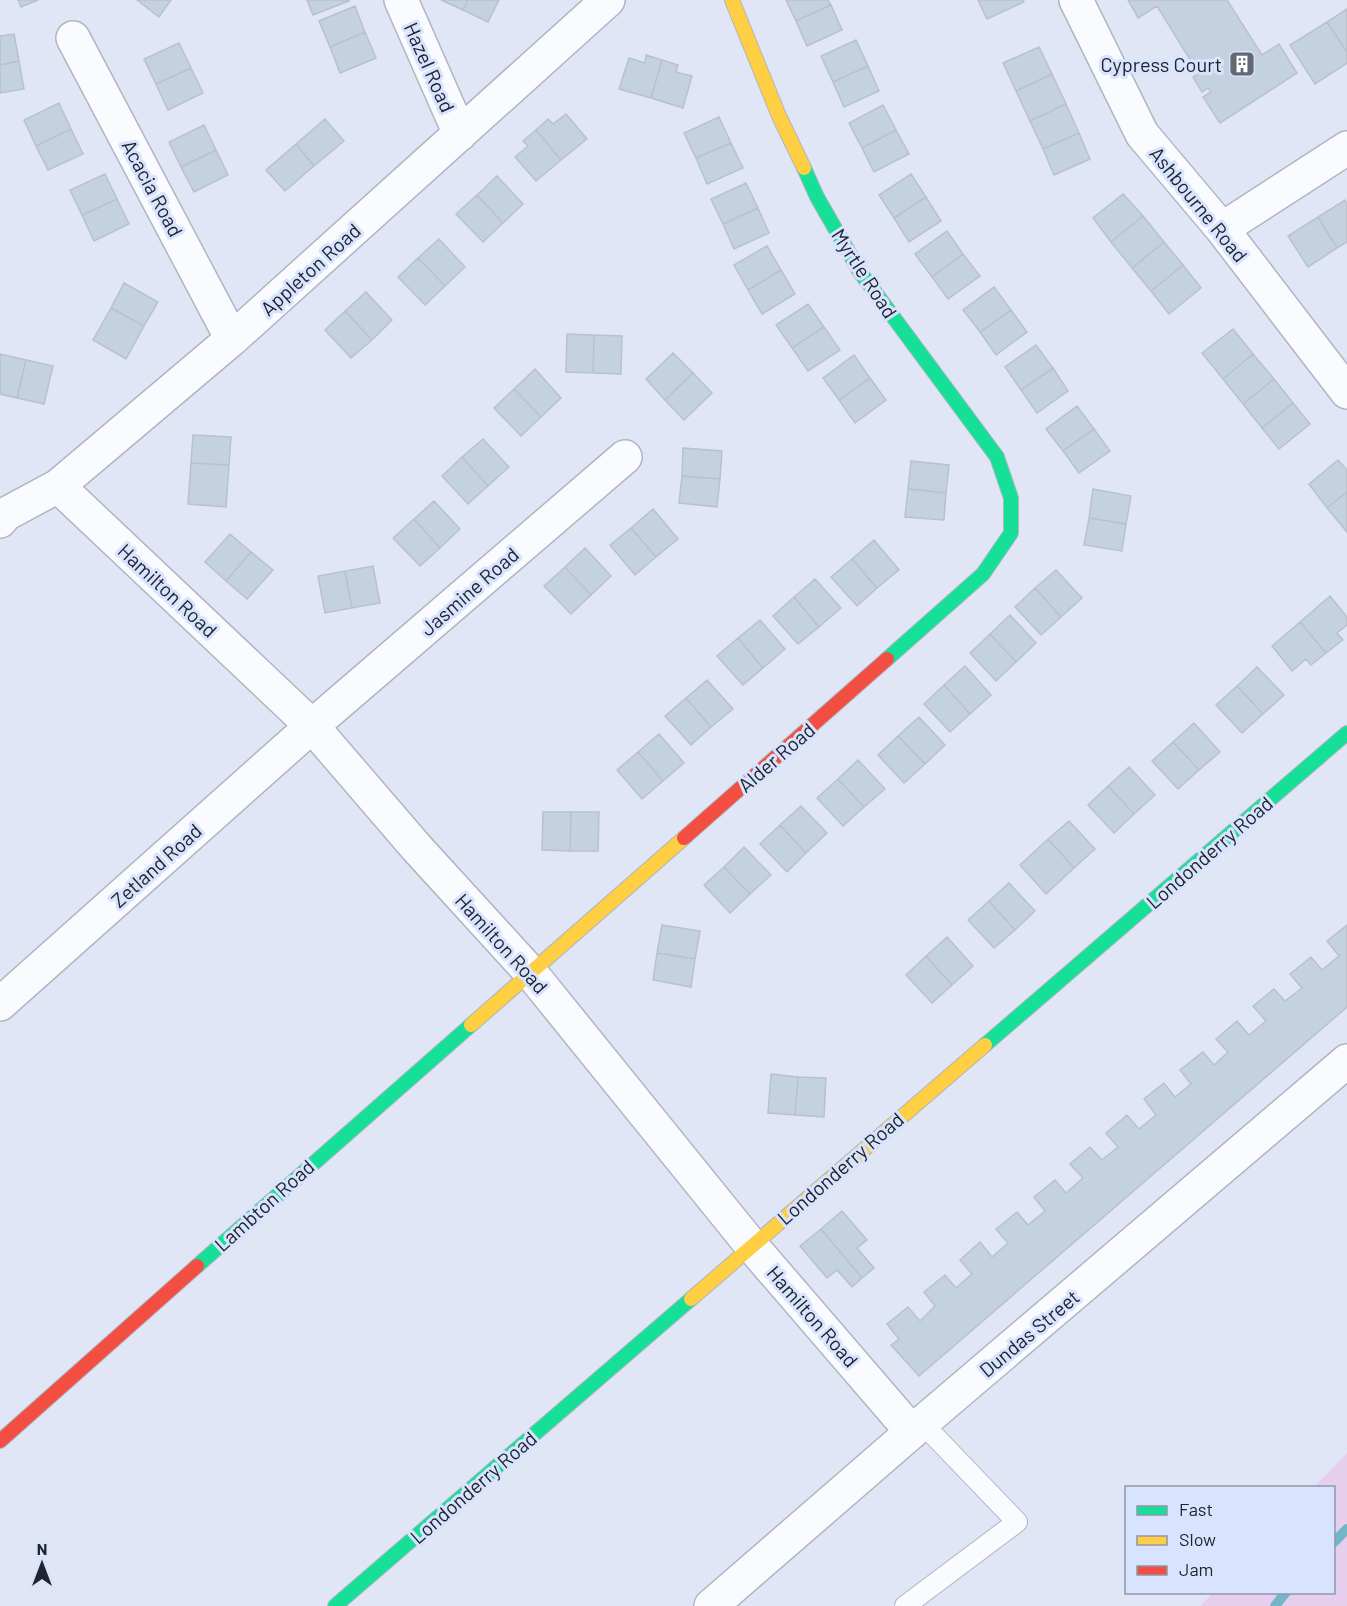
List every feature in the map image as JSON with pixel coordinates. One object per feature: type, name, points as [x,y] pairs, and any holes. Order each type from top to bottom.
[{"type":"street","name":"Hazel Road","points":[[401,0],[460,134]]},
{"type":"street","name":"Appleton Road","points":[[2,513],[58,486],[232,339],[608,0]]},
{"type":"street","name":"Myrtle Road","points":[[732,0],[779,116],[817,198],[860,272],[997,457],[1011,498],[1011,533]]},
{"type":"street","name":"Ashbourne Road","points":[[1076,0],[1142,134],[1222,229],[1347,392]]},
{"type":"street","name":"Acacia Road","points":[[73,38],[232,339]]},
{"type":"street","points":[[1222,229],[1347,148]]},
{"type":"street","name":"Jasmine Road","points":[[312,726],[625,457]]},
{"type":"street","name":"Hamilton Road","points":[[58,486],[312,726],[531,973],[751,1245],[917,1428]]},
{"type":"street","name":"Alder Road","points":[[531,973],[983,574],[1011,533]]},
{"type":"street","name":"Zetland Road","points":[[0,1004],[312,726]]},
{"type":"street","name":"Londonderry Road","points":[[335,1606],[1347,733]]},
{"type":"street","name":"Lambton Road","points":[[0,1441],[347,1131],[531,973]]},
{"type":"street","name":"Dundas Street","points":[[711,1606],[1347,1061]]},
{"type":"lane","points":[[905,1606],[1017,1522],[917,1428]]},
{"type":"shaded area","points":[[1347,1453],[1347,1606],[1200,1606],[1212,1594],[1335,1594],[1335,1486],[1315,1486]]},
{"type":"building","points":[[18,0],[38,0],[21,7]]},
{"type":"building","points":[[137,0],[171,0],[159,17]]},
{"type":"building","points":[[307,0],[349,0],[349,1],[313,15]]},
{"type":"building","points":[[441,0],[468,0],[463,10]]},
{"type":"building","points":[[468,0],[499,0],[488,22],[463,10]]},
{"type":"building","points":[[786,0],[828,0],[831,5],[796,21]]},
{"type":"building","points":[[978,0],[1023,0],[1024,2],[987,19]]},
{"type":"building","name":"Cypress Court","points":[[1128,0],[1227,0],[1262,55],[1279,44],[1297,73],[1220,123],[1203,97],[1211,92],[1208,88],[1202,92],[1193,77],[1199,74],[1157,6],[1138,18]]},
{"type":"building","points":[[831,5],[842,30],[807,46],[796,21]]},
{"type":"building","points":[[355,6],[365,32],[330,47],[319,21]]},
{"type":"building","points":[[1347,9],[1347,52],[1327,22]]},
{"type":"building","points":[[1327,22],[1347,52],[1347,63],[1315,84],[1290,45]]},
{"type":"building","points":[[365,32],[376,58],[340,73],[330,47]]},
{"type":"building","points":[[14,34],[19,61],[0,65],[0,36]]},
{"type":"building","points":[[856,40],[868,66],[833,82],[821,56]]},
{"type":"building","points":[[179,43],[191,68],[156,84],[144,59]]},
{"type":"building","points":[[1039,47],[1052,74],[1016,91],[1003,63]]},
{"type":"building","points":[[646,55],[662,60],[651,98],[619,89],[629,58],[645,63]]},
{"type":"building","points":[[662,60],[678,65],[676,72],[692,76],[683,108],[651,98]]},
{"type":"building","points":[[19,61],[24,89],[0,93],[0,65]]},
{"type":"building","points":[[868,66],[879,91],[844,107],[833,82]]},
{"type":"building","points":[[191,68],[203,93],[168,110],[156,84]]},
{"type":"building","points":[[1052,74],[1066,104],[1030,121],[1016,91]]},
{"type":"building","points":[[59,103],[71,129],[36,146],[24,120]]},
{"type":"building","points":[[1066,104],[1079,133],[1043,149],[1030,121]]},
{"type":"building","points":[[883,105],[896,130],[862,148],[849,123]]},
{"type":"building","points":[[566,114],[587,139],[561,160],[536,130],[548,119],[553,124]]},
{"type":"building","points":[[719,117],[731,143],[696,158],[684,133]]},
{"type":"building","points":[[325,119],[344,141],[314,166],[296,144]]},
{"type":"building","points":[[204,125],[216,150],[181,167],[169,142]]},
{"type":"building","points":[[71,129],[83,154],[48,170],[36,146]]},
{"type":"building","points":[[536,130],[561,160],[536,181],[515,157],[528,146],[523,141]]},
{"type":"building","points":[[896,130],[909,154],[874,172],[862,148]]},
{"type":"building","points":[[1079,133],[1090,159],[1054,175],[1043,149]]},
{"type":"building","points":[[731,143],[743,168],[707,184],[696,158]]},
{"type":"building","points":[[296,144],[314,166],[285,191],[266,170]]},
{"type":"building","points":[[216,150],[228,175],[194,192],[181,167]]},
{"type":"building","points":[[105,174],[117,199],[82,215],[70,190]]},
{"type":"building","points":[[911,174],[926,197],[894,218],[879,195]]},
{"type":"building","points":[[497,176],[523,204],[503,223],[477,195]]},
{"type":"building","points":[[746,183],[758,208],[723,224],[711,199]]},
{"type":"building","points":[[1123,194],[1143,216],[1111,242],[1093,218]]},
{"type":"building","points":[[477,195],[503,223],[483,242],[456,214]]},
{"type":"building","points":[[926,197],[941,221],[909,242],[894,218]]},
{"type":"building","points":[[117,199],[129,224],[94,241],[82,215]]},
{"type":"building","points":[[1345,200],[1347,204],[1347,242],[1337,248],[1318,217]]},
{"type":"building","points":[[758,208],[769,233],[734,249],[723,224]]},
{"type":"building","points":[[1143,216],[1164,242],[1132,268],[1111,242]]},
{"type":"building","points":[[1318,217],[1337,248],[1308,267],[1288,236]]},
{"type":"building","points":[[947,231],[963,254],[932,277],[915,254]]},
{"type":"building","points":[[439,239],[465,267],[445,286],[418,258]]},
{"type":"building","points":[[1164,242],[1183,265],[1151,291],[1132,268]]},
{"type":"building","points":[[767,246],[781,270],[748,290],[734,265]]},
{"type":"building","points":[[963,254],[980,276],[948,299],[932,277]]},
{"type":"building","points":[[418,258],[445,286],[425,305],[398,277]]},
{"type":"building","points":[[1183,265],[1201,288],[1169,314],[1151,291]]},
{"type":"building","points":[[781,270],[795,294],[762,314],[748,290]]},
{"type":"building","points":[[124,283],[158,302],[144,326],[111,308]]},
{"type":"building","points":[[994,287],[1011,310],[980,332],[963,310]]},
{"type":"building","points":[[366,292],[392,320],[372,340],[345,311]]},
{"type":"building","points":[[808,304],[824,327],[792,348],[776,325]]},
{"type":"building","points":[[111,308],[144,326],[126,359],[93,340]]},
{"type":"building","points":[[1011,310],[1027,332],[996,355],[980,332]]},
{"type":"building","points":[[345,311],[372,340],[351,358],[325,330]]},
{"type":"building","points":[[824,327],[840,350],[808,371],[792,348]]},
{"type":"building","points":[[1233,329],[1253,354],[1223,379],[1202,353]]},
{"type":"building","points":[[567,334],[594,335],[593,373],[566,372]]},
{"type":"building","points":[[594,335],[622,336],[621,374],[593,373]]},
{"type":"building","points":[[1036,345],[1053,368],[1021,390],[1005,367]]},
{"type":"building","points":[[673,353],[693,373],[665,400],[646,379]]},
{"type":"building","points":[[0,354],[26,360],[17,398],[0,394]]},
{"type":"building","points":[[1253,354],[1274,379],[1243,404],[1223,379]]},
{"type":"building","points":[[854,355],[870,378],[839,400],[823,378]]},
{"type":"building","points":[[26,360],[53,366],[44,404],[17,398]]},
{"type":"building","points":[[1053,368],[1068,391],[1037,413],[1021,390]]},
{"type":"building","points":[[535,369],[561,398],[541,417],[514,389]]},
{"type":"building","points":[[693,373],[712,393],[684,420],[665,400]]},
{"type":"building","points":[[870,378],[886,400],[855,423],[839,400]]},
{"type":"building","points":[[1274,379],[1293,403],[1262,428],[1243,404]]},
{"type":"building","points":[[514,389],[541,417],[521,436],[494,408]]},
{"type":"building","points":[[1293,403],[1310,424],[1279,449],[1262,428]]},
{"type":"building","points":[[1077,406],[1094,429],[1063,451],[1046,429]]},
{"type":"building","points":[[1094,429],[1110,451],[1079,473],[1063,451]]},
{"type":"building","points":[[193,435],[231,437],[229,465],[191,463]]},
{"type":"building","points":[[483,439],[509,467],[488,486],[462,457]]},
{"type":"building","points":[[683,448],[722,451],[720,479],[682,476]]},
{"type":"building","points":[[462,457],[488,486],[468,504],[442,476]]},
{"type":"building","points":[[1338,460],[1347,470],[1347,492],[1327,508],[1309,484]]},
{"type":"building","points":[[911,461],[949,465],[946,493],[908,489]]},
{"type":"building","points":[[191,463],[229,465],[226,507],[188,504]]},
{"type":"building","points":[[682,476],[720,479],[717,507],[679,503]]},
{"type":"building","points":[[908,489],[946,493],[944,520],[905,517]]},
{"type":"building","points":[[1093,489],[1131,496],[1126,524],[1089,518]]},
{"type":"building","points":[[1347,492],[1347,532],[1327,508]]},
{"type":"building","points":[[434,501],[460,529],[440,548],[414,519]]},
{"type":"building","points":[[653,509],[678,539],[656,557],[631,528]]},
{"type":"building","points":[[1089,518],[1126,524],[1122,551],[1084,545]]},
{"type":"building","points":[[414,519],[440,548],[420,566],[393,538]]},
{"type":"building","points":[[631,528],[656,557],[635,575],[610,545]]},
{"type":"building","points":[[230,534],[251,552],[226,581],[205,562]]},
{"type":"building","points":[[874,540],[899,570],[877,588],[852,559]]},
{"type":"building","points":[[585,548],[611,576],[591,595],[565,567]]},
{"type":"building","points":[[251,552],[273,570],[247,599],[226,581]]},
{"type":"building","points":[[852,559],[877,588],[857,606],[831,577]]},
{"type":"building","points":[[373,566],[380,603],[352,608],[345,571]]},
{"type":"building","points":[[565,567],[591,595],[571,614],[544,586]]},
{"type":"building","points":[[1056,570],[1082,598],[1061,617],[1035,588]]},
{"type":"building","points":[[345,571],[352,608],[325,613],[318,576]]},
{"type":"building","points":[[815,579],[841,608],[819,627],[794,597]]},
{"type":"building","points":[[1035,588],[1061,617],[1041,635],[1015,607]]},
{"type":"building","points":[[1330,596],[1347,617],[1347,625],[1337,633],[1343,640],[1326,653],[1300,622]]},
{"type":"building","points":[[794,597],[819,627],[798,644],[773,616]]},
{"type":"building","points":[[1010,615],[1036,643],[1016,662],[990,634]]},
{"type":"building","points":[[760,620],[785,649],[763,668],[738,638]]},
{"type":"building","points":[[1300,622],[1326,653],[1311,665],[1306,659],[1292,671],[1272,646]]},
{"type":"building","points":[[990,634],[1016,662],[996,681],[970,653]]},
{"type":"building","points":[[738,638],[763,668],[743,685],[717,656]]},
{"type":"building","points":[[965,666],[991,695],[970,714],[944,685]]},
{"type":"building","points":[[1257,667],[1284,695],[1263,714],[1237,686]]},
{"type":"building","points":[[707,680],[733,709],[711,727],[686,698]]},
{"type":"building","points":[[944,685],[970,714],[950,732],[924,704]]},
{"type":"building","points":[[1237,686],[1263,714],[1242,733],[1216,705]]},
{"type":"building","points":[[686,698],[711,727],[691,745],[665,716]]},
{"type":"building","points":[[919,717],[945,745],[925,764],[898,736]]},
{"type":"building","points":[[1194,723],[1220,752],[1199,770],[1173,742]]},
{"type":"building","points":[[659,734],[684,763],[663,781],[638,752]]},
{"type":"building","points":[[898,736],[925,764],[904,783],[878,755]]},
{"type":"building","points":[[1173,742],[1199,770],[1178,789],[1152,761]]},
{"type":"building","points":[[638,752],[663,781],[642,799],[617,770]]},
{"type":"building","points":[[858,760],[885,789],[864,807],[838,779]]},
{"type":"building","points":[[1129,767],[1155,795],[1134,814],[1108,786]]},
{"type":"building","points":[[838,779],[864,807],[843,826],[817,798]]},
{"type":"building","points":[[1108,786],[1134,814],[1114,833],[1088,805]]},
{"type":"building","points":[[801,806],[827,833],[806,853],[780,825]]},
{"type":"building","points":[[543,812],[571,812],[570,851],[542,850]]},
{"type":"building","points":[[571,812],[599,812],[598,851],[570,851]]},
{"type":"building","points":[[1069,821],[1095,849],[1074,868],[1048,839]]},
{"type":"building","points":[[780,825],[806,853],[787,872],[760,844]]},
{"type":"building","points":[[1048,839],[1074,868],[1046,894],[1020,865]]},
{"type":"building","points":[[744,847],[771,875],[750,894],[724,867]]},
{"type":"building","points":[[724,867],[750,894],[730,913],[704,885]]},
{"type":"building","points":[[1009,883],[1035,911],[1015,930],[989,901]]},
{"type":"building","points":[[989,901],[1015,930],[994,948],[968,920]]},
{"type":"building","points":[[662,925],[700,931],[695,959],[657,953]]},
{"type":"building","points":[[1347,925],[1347,1007],[919,1376],[891,1345],[899,1339],[887,1324],[908,1307],[920,1321],[935,1306],[924,1292],[945,1275],[956,1288],[972,1274],[960,1260],[980,1242],[992,1257],[1008,1243],[996,1229],[1017,1212],[1028,1225],[1045,1211],[1034,1197],[1055,1180],[1066,1193],[1083,1178],[1070,1164],[1090,1147],[1102,1160],[1118,1147],[1106,1133],[1127,1115],[1139,1129],[1156,1115],[1144,1099],[1164,1083],[1175,1097],[1191,1084],[1180,1070],[1203,1052],[1214,1065],[1228,1052],[1216,1039],[1237,1021],[1249,1035],[1266,1021],[1253,1006],[1274,989],[1285,1001],[1302,988],[1290,974],[1311,957],[1322,970],[1339,956],[1327,941]]},
{"type":"building","points":[[947,937],[973,966],[952,985],[926,956]]},
{"type":"building","points":[[657,953],[695,959],[691,987],[653,980]]},
{"type":"building","points":[[926,956],[952,985],[932,1003],[906,975]]},
{"type":"building","points":[[771,1074],[798,1077],[795,1115],[768,1113]]},
{"type":"building","points":[[798,1077],[826,1078],[824,1117],[795,1115]]},
{"type":"building","points":[[842,1211],[867,1240],[857,1248],[874,1268],[862,1278],[821,1229]]},
{"type":"building","points":[[821,1229],[862,1278],[852,1287],[837,1270],[827,1278],[800,1246]]},
{"type":"waterway","points":[[1335,1541],[1347,1529]]},
{"type":"waterway","points":[[1275,1606],[1284,1594]]},
{"type":"traffic: fast","points":[[804,168],[817,197],[860,272],[997,457],[1011,498],[1011,533],[983,574],[887,659]]},
{"type":"traffic: fast","points":[[985,1045],[1347,733]]},
{"type":"traffic: fast","points":[[197,1266],[471,1025]]},
{"type":"traffic: fast","points":[[335,1606],[691,1299]]},
{"type":"traffic: slow","points":[[732,0],[779,116],[804,168]]},
{"type":"traffic: slow","points":[[471,1025],[684,838]]},
{"type":"traffic: slow","points":[[691,1299],[985,1045]]},
{"type":"traffic: jam","points":[[684,838],[887,659]]},
{"type":"traffic: jam","points":[[0,1441],[197,1266]]},
{"type":"place","name":"Cypress Court","points":[[1242,64]]}]
